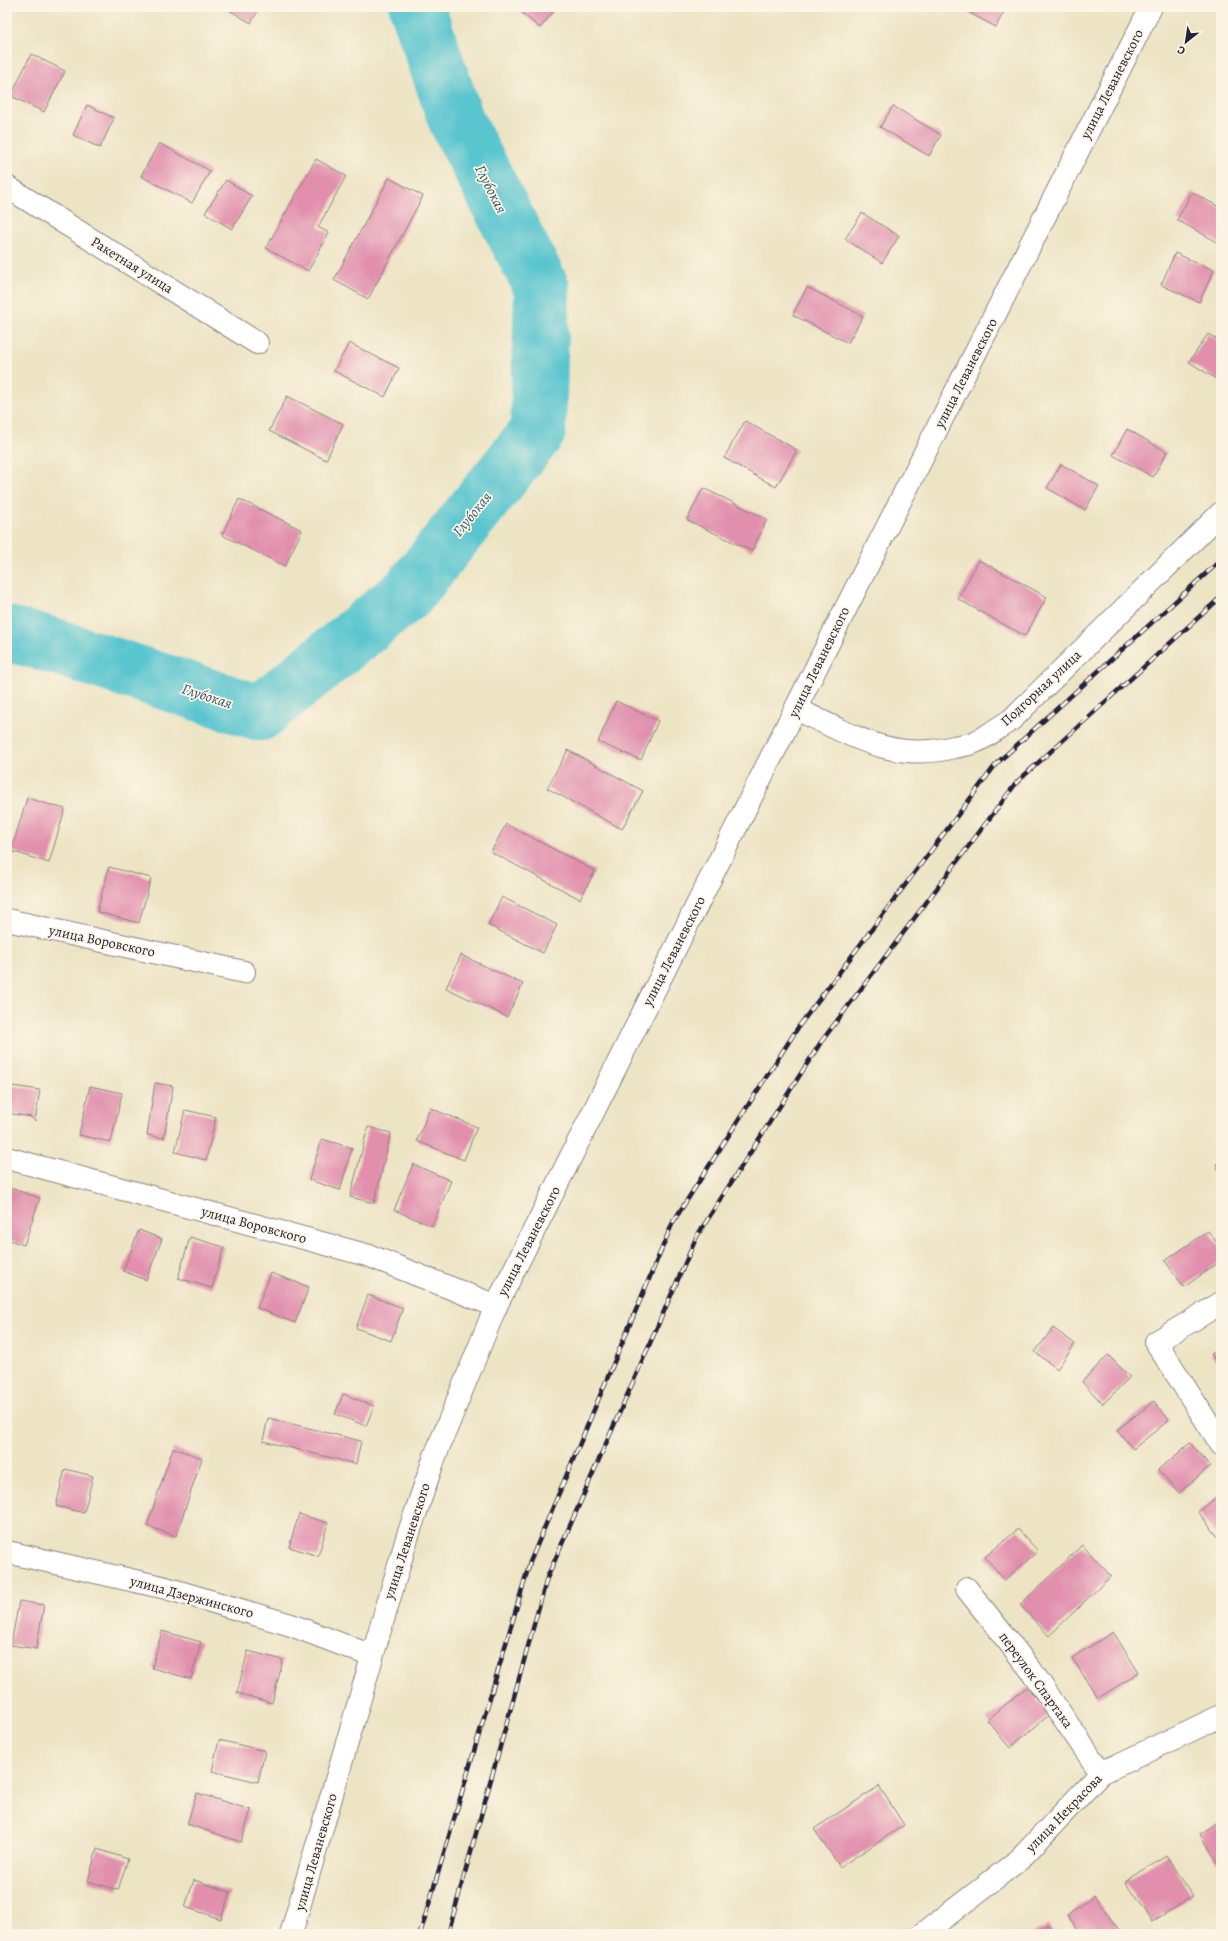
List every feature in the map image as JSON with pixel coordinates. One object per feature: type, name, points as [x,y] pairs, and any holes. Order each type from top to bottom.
[{"type":"street","name":"улица Леваневского","points":[[291,1934],[309,1878],[405,1545],[435,1456],[496,1306],[1151,7]]},
{"type":"street","name":"Ракетная улица","points":[[7,187],[257,344]]},
{"type":"street","name":"Подгорная улица","points":[[796,709],[859,739],[885,749],[916,753],[942,750],[975,742],[1011,720],[1221,513]]},
{"type":"street","name":"улица Воровского","points":[[7,920],[244,972]]},
{"type":"street","name":"улица Воровского","points":[[7,1158],[370,1256],[496,1306]]},
{"type":"street","points":[[1221,1303],[1156,1342],[1221,1444]]},
{"type":"street","name":"улица Дзержинского","points":[[7,1552],[166,1588],[291,1625],[372,1656]]},
{"type":"street","name":"переулок Спартака","points":[[967,1589],[1031,1670],[1101,1773]]},
{"type":"street","name":"улица Некрасова","points":[[923,1934],[1020,1859],[1101,1773],[1221,1716]]},
{"type":"building","points":[[224,7],[260,7],[251,23]]},
{"type":"building","points":[[519,7],[557,7],[540,28],[517,9]]},
{"type":"building","points":[[958,7],[1006,7],[996,27]]},
{"type":"building","points":[[31,54],[65,71],[44,112],[11,96]]},
{"type":"building","points":[[87,105],[114,118],[100,148],[73,135]]},
{"type":"building","points":[[893,106],[941,135],[929,156],[880,127]]},
{"type":"building","points":[[159,143],[210,171],[192,203],[141,176]]},
{"type":"building","points":[[316,159],[346,176],[318,227],[329,233],[308,271],[266,248]]},
{"type":"building","points":[[389,178],[423,196],[368,299],[334,280]]},
{"type":"building","points":[[226,180],[252,196],[232,229],[205,213]]},
{"type":"building","points":[[1192,192],[1221,208],[1221,244],[1177,220]]},
{"type":"building","points":[[862,213],[899,236],[882,263],[845,239]]},
{"type":"building","points":[[1175,253],[1214,270],[1199,302],[1161,285]]},
{"type":"building","points":[[807,287],[863,316],[848,343],[793,315]]},
{"type":"building","points":[[1208,334],[1221,342],[1221,382],[1189,362]]},
{"type":"building","points":[[349,343],[399,368],[385,397],[334,371]]},
{"type":"building","points":[[287,396],[343,424],[326,460],[269,431]]},
{"type":"building","points":[[745,421],[797,450],[776,487],[724,458]]},
{"type":"building","points":[[1127,429],[1167,452],[1153,477],[1113,455]]},
{"type":"building","points":[[1061,464],[1099,486],[1085,510],[1047,488]]},
{"type":"building","points":[[703,488],[767,519],[752,551],[687,520]]},
{"type":"building","points":[[239,499],[302,530],[285,566],[222,535]]},
{"type":"building","points":[[979,560],[1047,597],[1025,636],[958,599]]},
{"type":"building","points":[[616,701],[658,721],[641,760],[598,742]]},
{"type":"building","points":[[568,750],[643,791],[622,829],[547,788]]},
{"type":"building","points":[[27,798],[65,809],[49,863],[11,851]]},
{"type":"building","points":[[506,824],[595,871],[580,899],[491,852]]},
{"type":"building","points":[[109,867],[151,878],[139,923],[97,912]]},
{"type":"building","points":[[502,897],[557,925],[543,953],[488,925]]},
{"type":"building","points":[[461,955],[523,984],[507,1017],[446,988]]},
{"type":"building","points":[[155,1083],[173,1086],[164,1138],[147,1135]]},
{"type":"building","points":[[12,1086],[40,1090],[35,1121],[31,1117],[7,1113]]},
{"type":"building","points":[[90,1086],[122,1093],[111,1142],[79,1135]]},
{"type":"building","points":[[430,1108],[477,1127],[464,1160],[417,1141]]},
{"type":"building","points":[[185,1110],[216,1117],[206,1160],[175,1152]]},
{"type":"building","points":[[368,1127],[391,1133],[374,1203],[350,1197]]},
{"type":"building","points":[[322,1139],[352,1148],[340,1190],[309,1180]]},
{"type":"building","points":[[1221,1161],[1221,1176],[1216,1164]]},
{"type":"building","points":[[413,1164],[451,1181],[432,1226],[394,1210]]},
{"type":"building","points":[[7,1187],[40,1198],[24,1245],[7,1239]]},
{"type":"building","points":[[139,1230],[162,1239],[146,1280],[123,1271]]},
{"type":"building","points":[[1208,1231],[1221,1248],[1221,1261],[1184,1287],[1165,1261]]},
{"type":"building","points":[[190,1237],[224,1247],[212,1288],[178,1278]]},
{"type":"building","points":[[271,1273],[309,1287],[295,1323],[257,1308]]},
{"type":"building","points":[[368,1295],[403,1308],[391,1341],[356,1328]]},
{"type":"building","points":[[1053,1328],[1075,1344],[1057,1369],[1035,1352]]},
{"type":"building","points":[[1221,1347],[1221,1368],[1211,1354]]},
{"type":"building","points":[[1108,1355],[1130,1377],[1103,1404],[1082,1382]]},
{"type":"building","points":[[343,1394],[374,1406],[366,1426],[335,1414]]},
{"type":"building","points":[[1154,1401],[1169,1420],[1133,1449],[1117,1430]]},
{"type":"building","points":[[268,1418],[361,1441],[356,1464],[263,1441]]},
{"type":"building","points":[[1190,1443],[1210,1466],[1179,1493],[1158,1470]]},
{"type":"building","points":[[173,1448],[202,1458],[176,1536],[147,1526]]},
{"type":"building","points":[[65,1469],[93,1476],[84,1513],[56,1506]]},
{"type":"building","points":[[1221,1494],[1221,1536],[1219,1538],[1198,1512]]},
{"type":"building","points":[[299,1514],[328,1523],[318,1556],[289,1547]]},
{"type":"building","points":[[1018,1529],[1038,1551],[1005,1580],[985,1557]]},
{"type":"building","points":[[1082,1545],[1111,1576],[1049,1636],[1020,1605]]},
{"type":"building","points":[[19,1601],[44,1605],[36,1649],[11,1645]]},
{"type":"building","points":[[162,1631],[201,1642],[191,1679],[152,1668]]},
{"type":"building","points":[[1113,1632],[1139,1673],[1098,1698],[1072,1658]]},
{"type":"building","points":[[248,1651],[283,1660],[272,1703],[237,1693]]},
{"type":"building","points":[[1027,1687],[1049,1715],[1010,1748],[987,1720]]},
{"type":"building","points":[[219,1740],[265,1751],[258,1782],[212,1771]]},
{"type":"building","points":[[879,1786],[904,1825],[840,1867],[814,1829]]},
{"type":"building","points":[[197,1793],[251,1810],[241,1842],[187,1824]]},
{"type":"building","points":[[1221,1822],[1221,1871],[1200,1834]]},
{"type":"building","points":[[97,1849],[128,1859],[118,1890],[88,1881]]},
{"type":"building","points":[[1166,1855],[1192,1896],[1152,1922],[1125,1882]]},
{"type":"building","points":[[194,1880],[230,1892],[221,1919],[185,1907]]},
{"type":"building","points":[[1094,1896],[1119,1930],[1114,1934],[1081,1934],[1067,1916]]},
{"type":"building","points":[[1049,1924],[1055,1934],[1032,1934]]},
{"type":"waterway","name":"Глубокая","points":[[7,634],[41,642],[260,713],[408,593],[538,431],[542,288],[456,120],[417,7]]},
{"type":"railway","points":[[420,1934],[530,1562],[673,1222],[799,1026],[997,763],[1221,560]]},
{"type":"railway","points":[[448,1934],[547,1578],[697,1236],[821,1042],[1017,782],[1221,597]]}]
